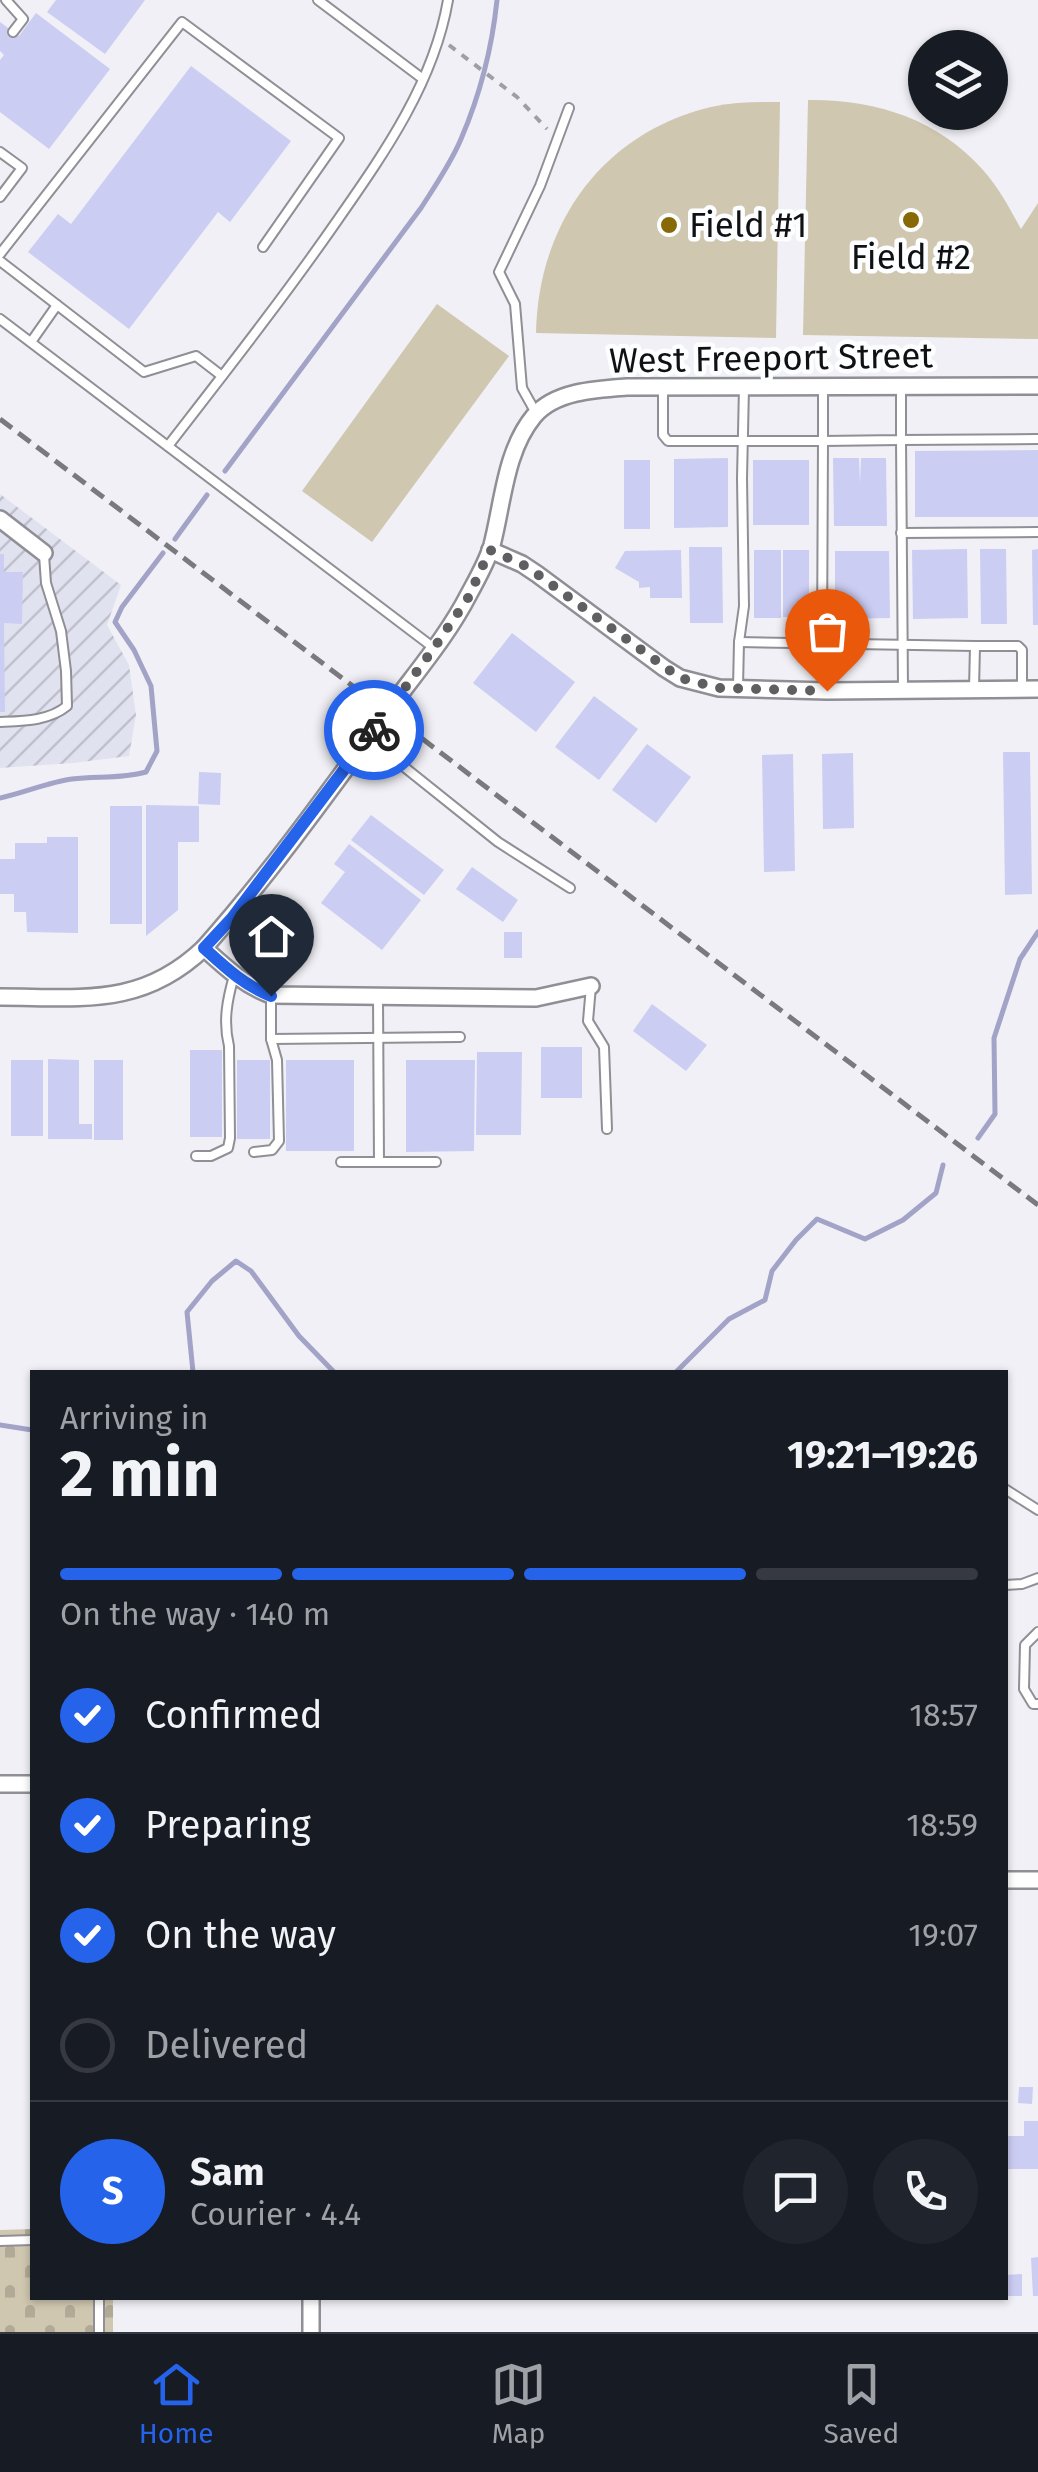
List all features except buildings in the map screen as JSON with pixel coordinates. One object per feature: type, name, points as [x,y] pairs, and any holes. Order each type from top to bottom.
[{"type":"street","name":"West Freeport Street","points":[[536,414],[562,398],[594,390],[1038,386]]},
{"type":"street","points":[[0,997],[98,997],[145,988],[176,973],[232,918],[468,598],[490,550],[517,444],[536,414]]},
{"type":"street","points":[[0,518],[44,553]]},
{"type":"street","points":[[490,550],[537,574],[680,678],[738,689],[1030,689]]},
{"type":"street","points":[[204,948],[234,976],[271,996],[536,998],[591,986]]},
{"type":"street","points":[[0,1784],[30,1784]]},
{"type":"street","points":[[1008,1880],[1038,1880]]},
{"type":"street","points":[[312,2300],[312,2332]]},
{"type":"lane","points":[[0,7],[6,0],[22,19],[13,32]]},
{"type":"lane","points":[[318,0],[423,79]]},
{"type":"lane","points":[[168,446],[296,280],[378,162],[423,79],[448,0]]},
{"type":"lane","points":[[222,376],[196,356],[144,372],[0,257],[182,22],[339,138],[262,247]]},
{"type":"lane","points":[[536,414],[522,388],[515,304],[499,272],[540,186],[569,108]]},
{"type":"lane","points":[[0,152],[22,168],[0,197]]},
{"type":"lane","points":[[31,342],[57,305]]},
{"type":"lane","points":[[0,319],[434,648]]},
{"type":"lane","points":[[901,386],[902,690]]},
{"type":"lane","points":[[664,387],[664,435],[668,440],[1038,439]]},
{"type":"lane","points":[[738,689],[744,606],[744,387]]},
{"type":"lane","points":[[823,388],[822,645],[827,691]]},
{"type":"lane","points":[[901,533],[1038,532]]},
{"type":"lane","points":[[0,722],[34,720],[67,706],[61,631],[46,583],[44,553]]},
{"type":"lane","points":[[740,642],[1018,646],[1030,689]]},
{"type":"lane","points":[[974,690],[975,646]]},
{"type":"lane","points":[[368,738],[498,842],[570,888]]},
{"type":"lane","points":[[196,1156],[212,1156],[228,1148],[230,1046],[226,1003],[234,976]]},
{"type":"lane","points":[[591,986],[588,1021],[604,1047],[607,1129]]},
{"type":"lane","points":[[254,1152],[272,1150],[278,1141],[277,1060],[270,1039],[271,996]]},
{"type":"lane","points":[[378,996],[379,1162]]},
{"type":"lane","points":[[270,1039],[460,1037]]},
{"type":"lane","points":[[341,1162],[436,1162]]},
{"type":"lane","points":[[1008,1491],[1038,1510]]},
{"type":"lane","points":[[1008,1585],[1038,1578]]},
{"type":"lane","points":[[1038,1632],[1025,1644],[1024,1689],[1033,1704],[1038,1704]]},
{"type":"lane","points":[[0,2240],[30,2240]]},
{"type":"lane","points":[[99,2300],[99,2332]]},
{"type":"path","points":[[438,38],[507,89],[557,140]]},
{"type":"shaded area","points":[[0,494],[121,585],[107,625],[129,665],[136,715],[129,756],[0,768]]},
{"type":"green space","name":"Field #2","points":[[808,100],[881,108],[908,118],[908,130],[934,130],[946,137],[989,177],[1021,229],[1038,203],[1038,339],[803,335]]},
{"type":"green space","name":"Field #1","points":[[780,102],[776,338],[536,333],[549,255],[583,189],[608,161],[638,138],[672,120],[720,105]]},
{"type":"green space","points":[[437,304],[509,356],[372,542],[302,491]]},
{"type":"green space","points":[[30,2229],[30,2300],[113,2300],[113,2332],[0,2332],[0,2230]]},
{"type":"waterway","points":[[225,471],[448,166],[479,88],[497,0]]},
{"type":"waterway","points":[[175,539],[207,495]]},
{"type":"waterway","points":[[0,798],[63,780],[146,772],[157,751],[151,686],[115,622],[163,553]]},
{"type":"waterway","points":[[978,1138],[995,1114],[994,1038],[1020,959],[1038,932]]},
{"type":"waterway","points":[[678,1370],[729,1319],[765,1300],[772,1271],[817,1219],[865,1239],[903,1220],[936,1193],[943,1165]]},
{"type":"waterway","points":[[193,1370],[187,1312],[212,1281],[236,1261],[251,1271],[299,1336],[332,1370]]},
{"type":"waterway","points":[[0,1425],[30,1430]]},
{"type":"railway","points":[[0,419],[1038,1205]]},
{"type":"way so far","points":[[374,730],[468,598],[490,550],[537,574],[680,678],[719,688],[827,691]]},
{"type":"place","name":"Field #2","points":[[911,220]]},
{"type":"place","name":"Field #1","points":[[669,225]]},
{"type":"route","points":[[271,996],[234,976],[204,948],[232,918],[374,730]]}]
